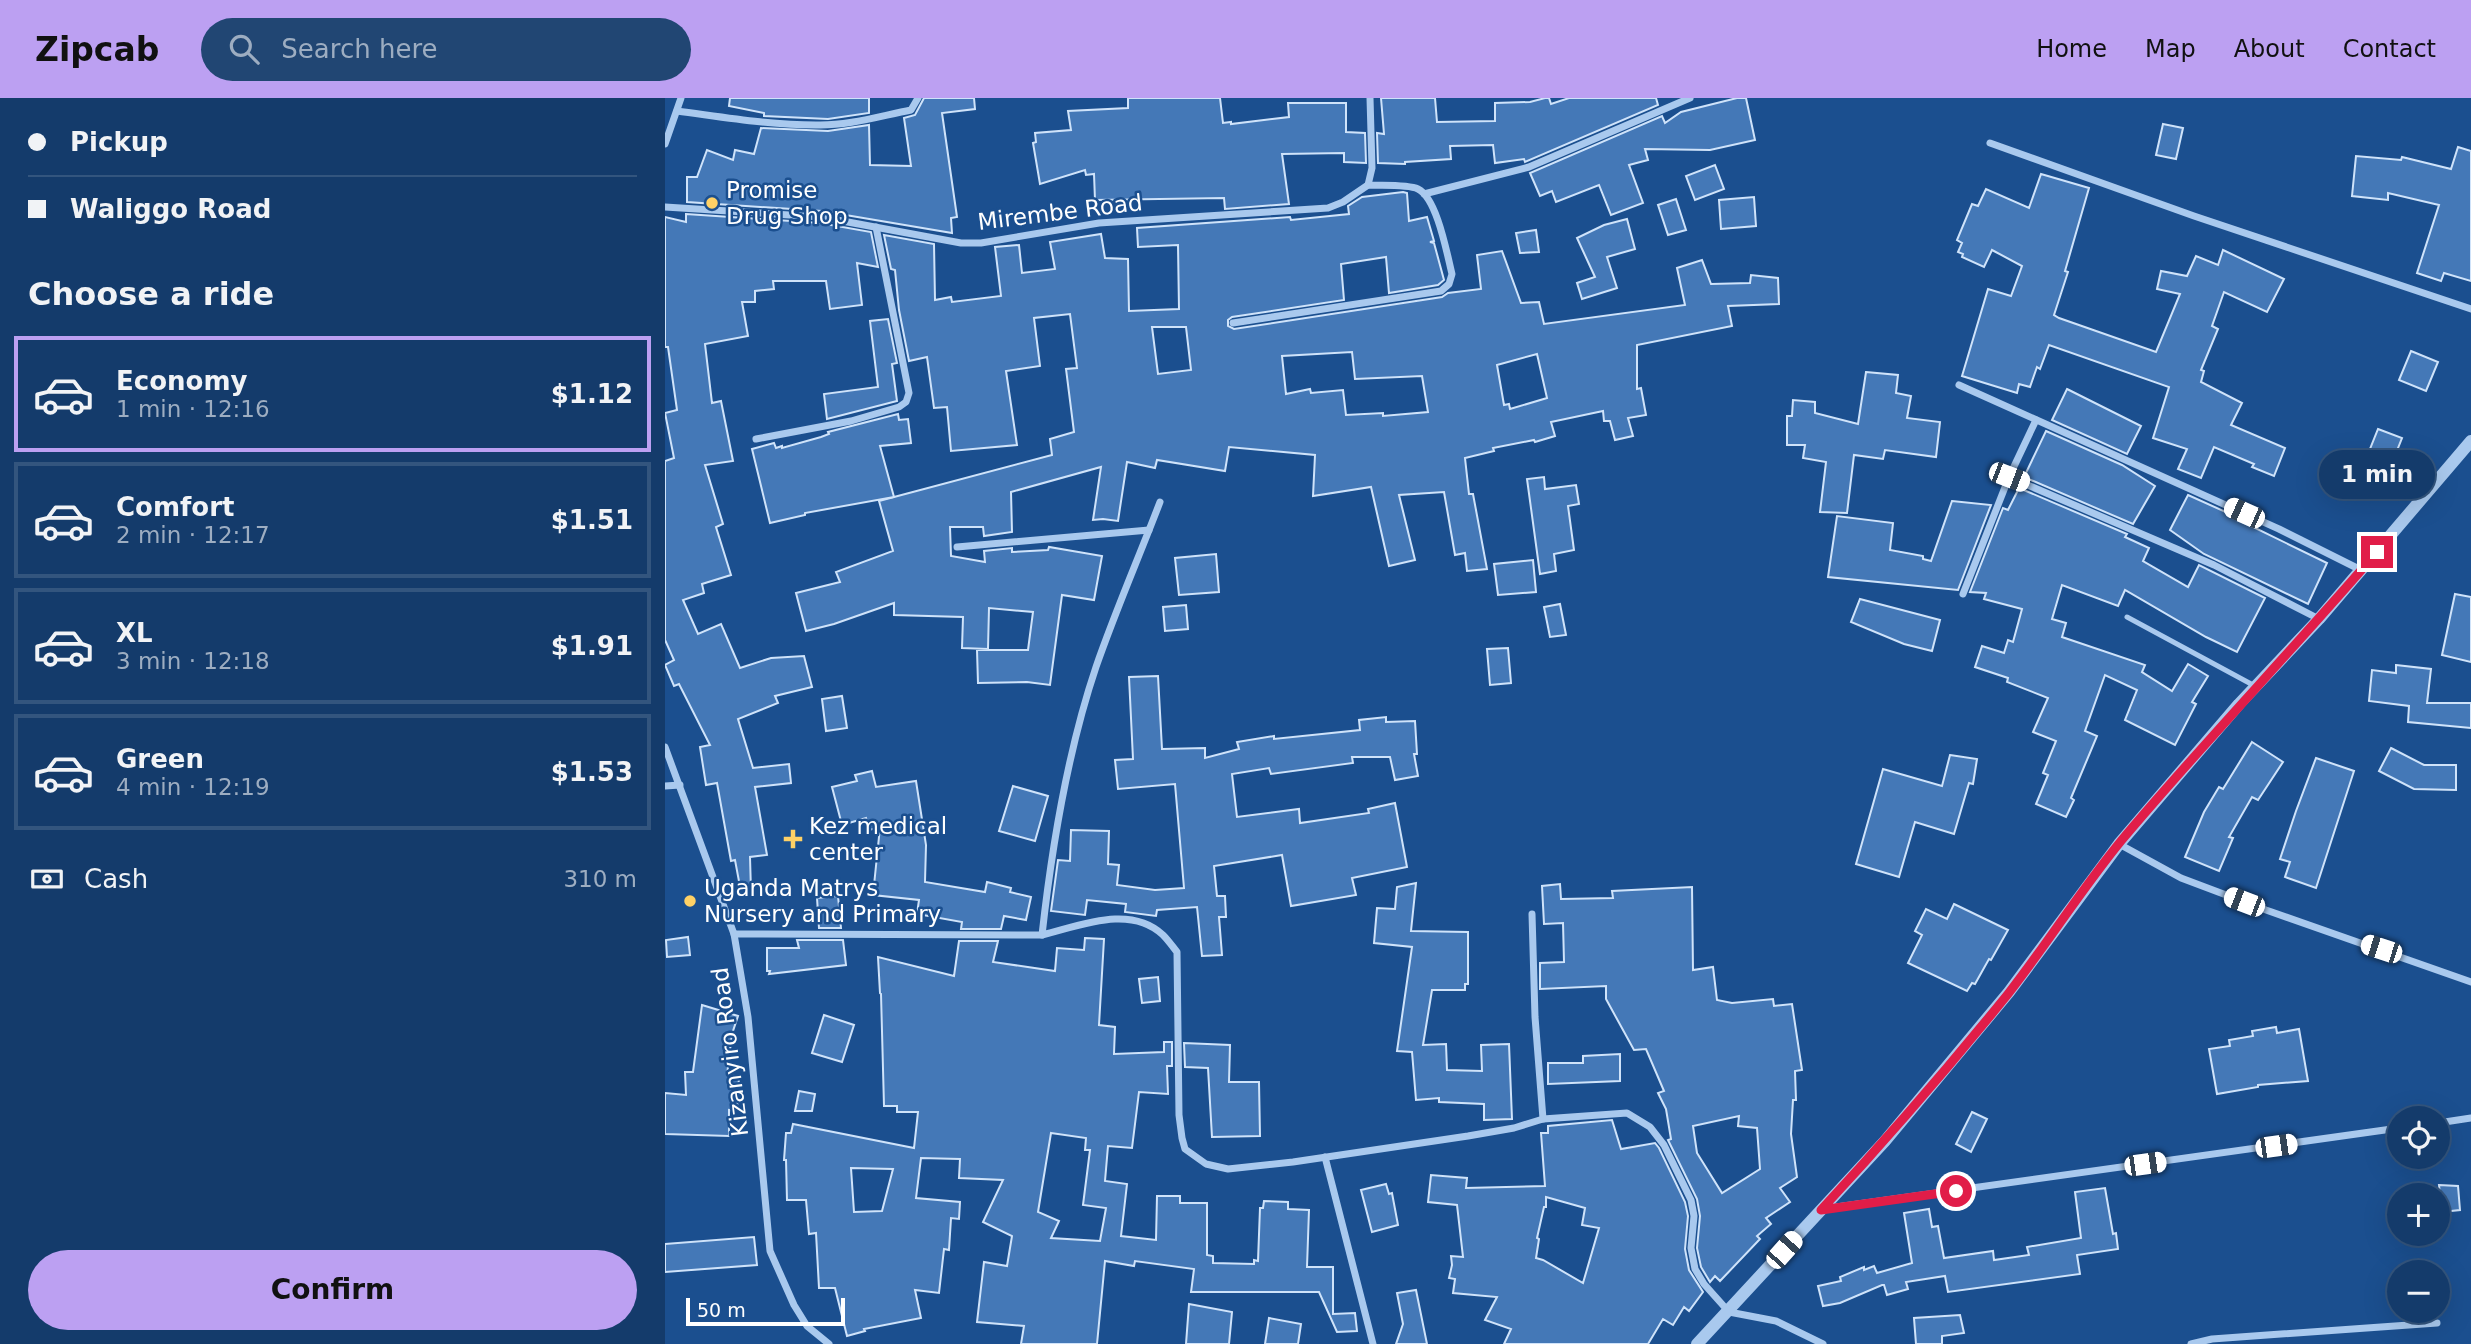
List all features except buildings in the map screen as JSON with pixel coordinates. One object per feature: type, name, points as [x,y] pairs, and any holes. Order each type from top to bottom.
[{"type":"street","points":[[665,144],[681,98]]},
{"type":"street","points":[[677,111],[768,123],[818,126],[911,110],[918,98]]},
{"type":"street","points":[[1233,323],[1441,291],[1449,284],[1452,274],[1434,209],[1424,194],[1416,188],[1368,185],[1372,168],[1370,98]]},
{"type":"street","points":[[1424,194],[1529,167],[1690,98]]},
{"type":"street","points":[[1990,143],[2471,309]]},
{"type":"street","name":"Mirembe Road","points":[[665,206],[821,217],[928,238],[981,243],[1099,223],[1328,208],[1368,185]]},
{"type":"street","points":[[756,439],[851,421],[899,407],[906,402],[909,393],[876,227]]},
{"type":"street","points":[[1959,385],[2279,529],[2361,570]]},
{"type":"street","points":[[1963,594],[2009,477],[2036,420]]},
{"type":"street","points":[[1697,1344],[1885,1141],[2009,992],[2119,844],[2319,619],[2471,441]]},
{"type":"street","points":[[2009,477],[2192,555],[2319,619]]},
{"type":"street","points":[[1042,935],[1056,833],[1072,753],[1096,668],[1160,502]]},
{"type":"street","points":[[957,547],[1149,530]]},
{"type":"street","name":"Kizanyiro Road","points":[[665,747],[734,934],[748,1017],[770,1251],[794,1305],[807,1326],[828,1344]]},
{"type":"street","points":[[665,786],[680,785]]},
{"type":"street","points":[[2119,844],[2181,878],[2471,982]]},
{"type":"street","points":[[1532,914],[1535,1017],[1543,1119]]},
{"type":"street","points":[[734,934],[1042,935],[1105,920],[1126,919],[1143,923],[1162,934],[1177,952],[1179,1115],[1185,1149],[1193,1157],[1206,1164],[1228,1169],[1468,1136],[1514,1128],[1543,1119],[1627,1113],[1650,1127],[1664,1145],[1691,1200],[1694,1216],[1691,1248],[1695,1269],[1704,1284],[1729,1312],[1776,1321],[1823,1344]]},
{"type":"street","points":[[2450,1121],[2471,1118]]},
{"type":"street","points":[[1821,1210],[2387,1130]]},
{"type":"street","points":[[1325,1157],[1373,1344]]},
{"type":"street","points":[[2190,1344],[2212,1339],[2437,1323]]},
{"type":"lane","points":[[2127,617],[2256,687]]},
{"type":"place","name":"Promise Drug Shop","points":[[712,203]]},
{"type":"place","name":"Kez medical center","points":[[793,839]]},
{"type":"place","name":"Uganda Matrys Nursery and Primary","points":[[690,901]]},
{"type":"route","points":[[1956,1191],[1821,1210],[1885,1141],[2009,992],[2119,844],[2178,774],[2377,552]]}]
